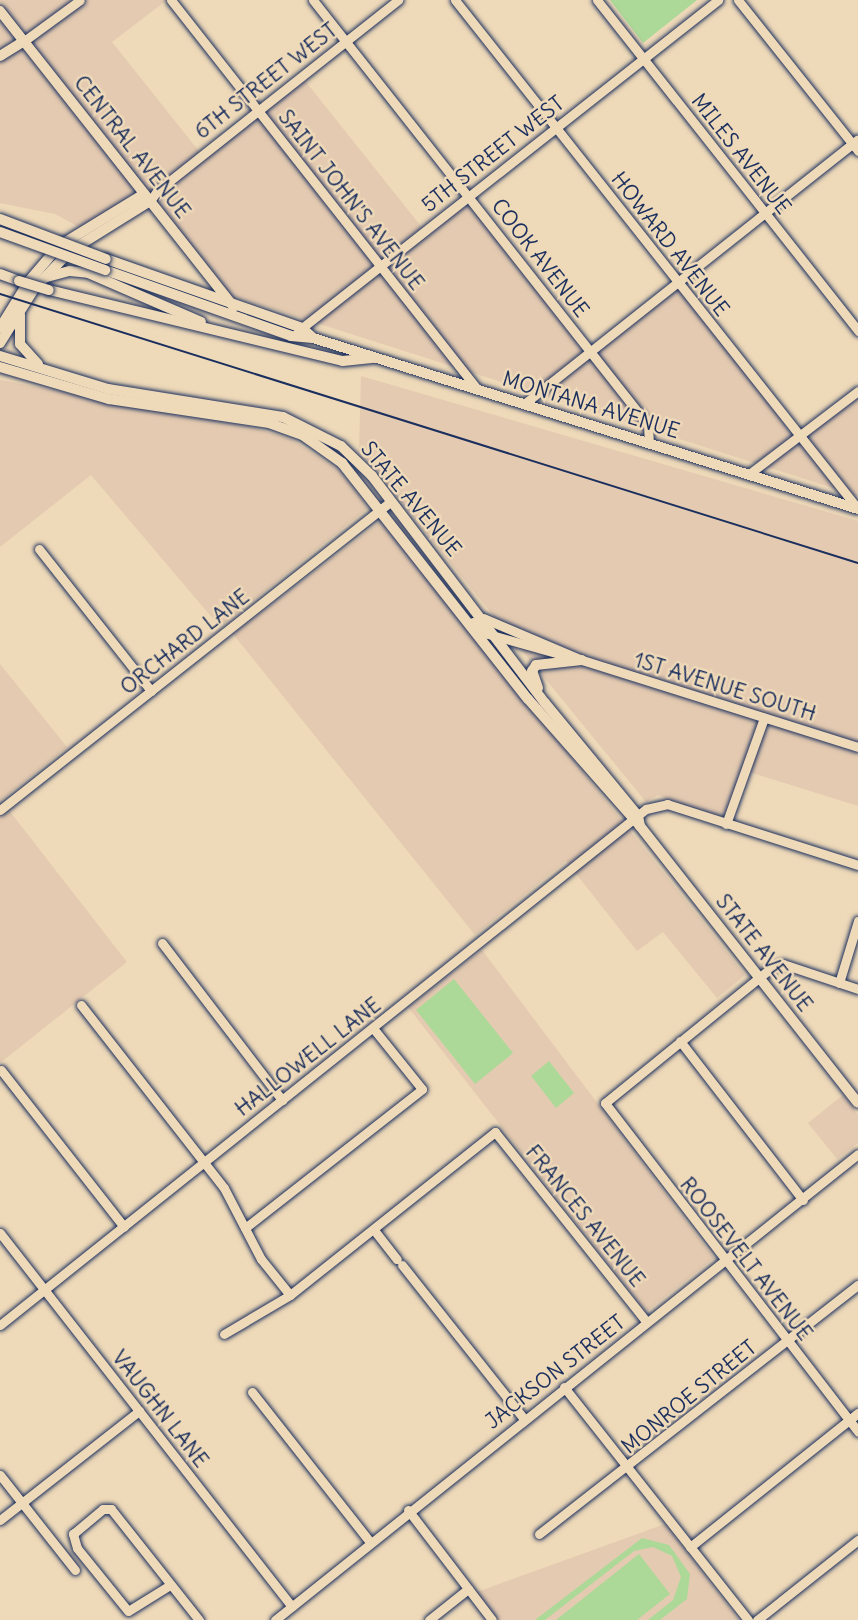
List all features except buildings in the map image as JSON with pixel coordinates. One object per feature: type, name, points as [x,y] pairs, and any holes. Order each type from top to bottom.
[{"type":"main road","name":"CENTRAL AVENUE","points":[[0,11],[234,307]]},
{"type":"main road","points":[[0,56],[24,41]]},
{"type":"main road","name":"6TH STREET WEST","points":[[0,343],[39,283],[78,244],[147,198]]},
{"type":"main road","name":"6TH STREET WEST","points":[[0,328],[29,281],[59,246],[147,198]]},
{"type":"main road","name":"MONTANA AVENUE","points":[[0,219],[106,264],[292,336],[313,338],[382,359],[858,509]]},
{"type":"main road","name":"MONTANA AVENUE","points":[[0,232],[302,328],[313,338]]},
{"type":"main road","points":[[39,283],[65,271],[82,271],[228,334]]},
{"type":"main road","points":[[0,274],[49,290],[343,361],[382,359]]},
{"type":"main road","points":[[22,307],[20,344],[29,358],[49,371]]},
{"type":"main road","name":"STATE AVENUE","points":[[0,356],[127,393],[253,410],[297,422],[345,450],[391,501],[545,703],[858,1103]]},
{"type":"main road","name":"STATE AVENUE","points":[[0,367],[109,399],[254,419],[286,428],[342,463],[528,699],[637,821]]},
{"type":"main road","points":[[545,703],[534,668],[544,663],[582,660]]},
{"type":"street","points":[[24,41],[80,0]]},
{"type":"street","name":"SAINT JOHN'S AVENUE","points":[[171,0],[477,389]]},
{"type":"street","name":"COOK AVENUE","points":[[313,0],[648,425],[649,443]]},
{"type":"street","name":"6TH STREET WEST","points":[[147,198],[398,0]]},
{"type":"street","name":"HOWARD AVENUE","points":[[455,0],[858,509]]},
{"type":"street","name":"MILES AVENUE","points":[[597,0],[858,331]]},
{"type":"street","name":"5TH STREET WEST","points":[[292,336],[718,0]]},
{"type":"street","points":[[524,404],[765,212],[856,144],[738,0]]},
{"type":"street","points":[[749,474],[858,391]]},
{"type":"street","name":"ORCHARD LANE","points":[[0,810],[391,501]]},
{"type":"street","points":[[39,549],[151,691]]},
{"type":"street","name":"1ST AVENUE SOUTH","points":[[424,565],[480,629],[497,637],[582,660],[858,747]]},
{"type":"street","name":"1ST AVENUE SOUTH","points":[[480,615],[504,630],[582,660]]},
{"type":"street","points":[[726,824],[764,718]]},
{"type":"street","name":"HALLOWELL LANE","points":[[0,1325],[657,804],[667,804],[858,865]]},
{"type":"street","points":[[839,983],[858,921]]},
{"type":"street","points":[[162,943],[282,1100]]},
{"type":"street","points":[[803,1200],[680,1041],[759,977],[783,964],[858,989]]},
{"type":"street","points":[[81,1005],[224,1188],[261,1259],[290,1295]]},
{"type":"street","points":[[245,1228],[422,1089],[373,1028]]},
{"type":"street","name":"ROOSEVELT AVENUE","points":[[680,1041],[608,1100],[606,1108],[858,1432]]},
{"type":"street","points":[[1,1070],[124,1227]]},
{"type":"street","name":"FRANCES AVENUE","points":[[373,1230],[495,1132],[646,1321]]},
{"type":"street","name":"JACKSON STREET","points":[[275,1620],[408,1510],[858,1154]]},
{"type":"street","points":[[224,1334],[290,1295],[373,1230],[524,1419]]},
{"type":"street","name":"VAUGHN LANE","points":[[0,1233],[292,1607]]},
{"type":"street","name":"MONROE STREET","points":[[539,1534],[628,1468],[858,1285]]},
{"type":"street","points":[[564,1387],[748,1620]]},
{"type":"street","points":[[252,1392],[370,1542]]},
{"type":"street","points":[[0,1520],[139,1411]]},
{"type":"street","points":[[690,1547],[858,1413]]},
{"type":"street","points":[[0,1475],[75,1570]]},
{"type":"street","points":[[170,1585],[128,1611],[77,1548],[73,1534],[103,1509],[111,1509],[199,1620]]},
{"type":"street","points":[[408,1510],[492,1620]]},
{"type":"street","points":[[757,1620],[858,1540]]},
{"type":"street","points":[[429,1620],[468,1590]]},
{"type":"shaded area","points":[[0,0],[167,0],[112,42],[202,155],[157,191],[79,227],[55,214],[0,203]]},
{"type":"shaded area","points":[[302,77],[424,230],[468,195],[590,351],[678,282],[801,436],[858,391],[858,496],[213,290],[150,201]]},
{"type":"shaded area","points":[[361,376],[858,521],[858,806],[746,771],[726,824],[658,795],[646,802],[359,451]]},
{"type":"shaded area","points":[[0,380],[248,426],[291,439],[340,471],[368,508],[220,627],[91,475],[0,547]]},
{"type":"shaded area","points":[[382,520],[745,975],[717,998],[663,932],[637,951],[566,861],[475,935],[233,634]]},
{"type":"shaded area","points":[[0,664],[67,747],[1,800],[127,962],[0,1063]]},
{"type":"shaded area","points":[[482,950],[714,1258],[646,1312],[408,1007]]},
{"type":"shaded area","points":[[843,1095],[858,1115],[858,1143],[837,1159],[808,1123]]},
{"type":"shaded area","points":[[665,1524],[739,1620],[495,1620],[474,1593]]},
{"type":"green space","points":[[610,0],[697,0],[643,43]]},
{"type":"green space","points":[[454,979],[513,1053],[475,1084],[416,1010]]},
{"type":"green space","points":[[549,1061],[574,1093],[556,1108],[531,1076]]},
{"type":"green space","points":[[642,1538],[669,1545],[690,1574],[687,1599],[660,1620],[648,1620],[673,1600],[681,1577],[672,1556],[653,1547],[634,1551],[545,1620],[535,1620]]},
{"type":"green space","points":[[639,1554],[670,1594],[637,1620],[556,1620]]},
{"type":"railway","points":[[0,294],[858,563]]}]
